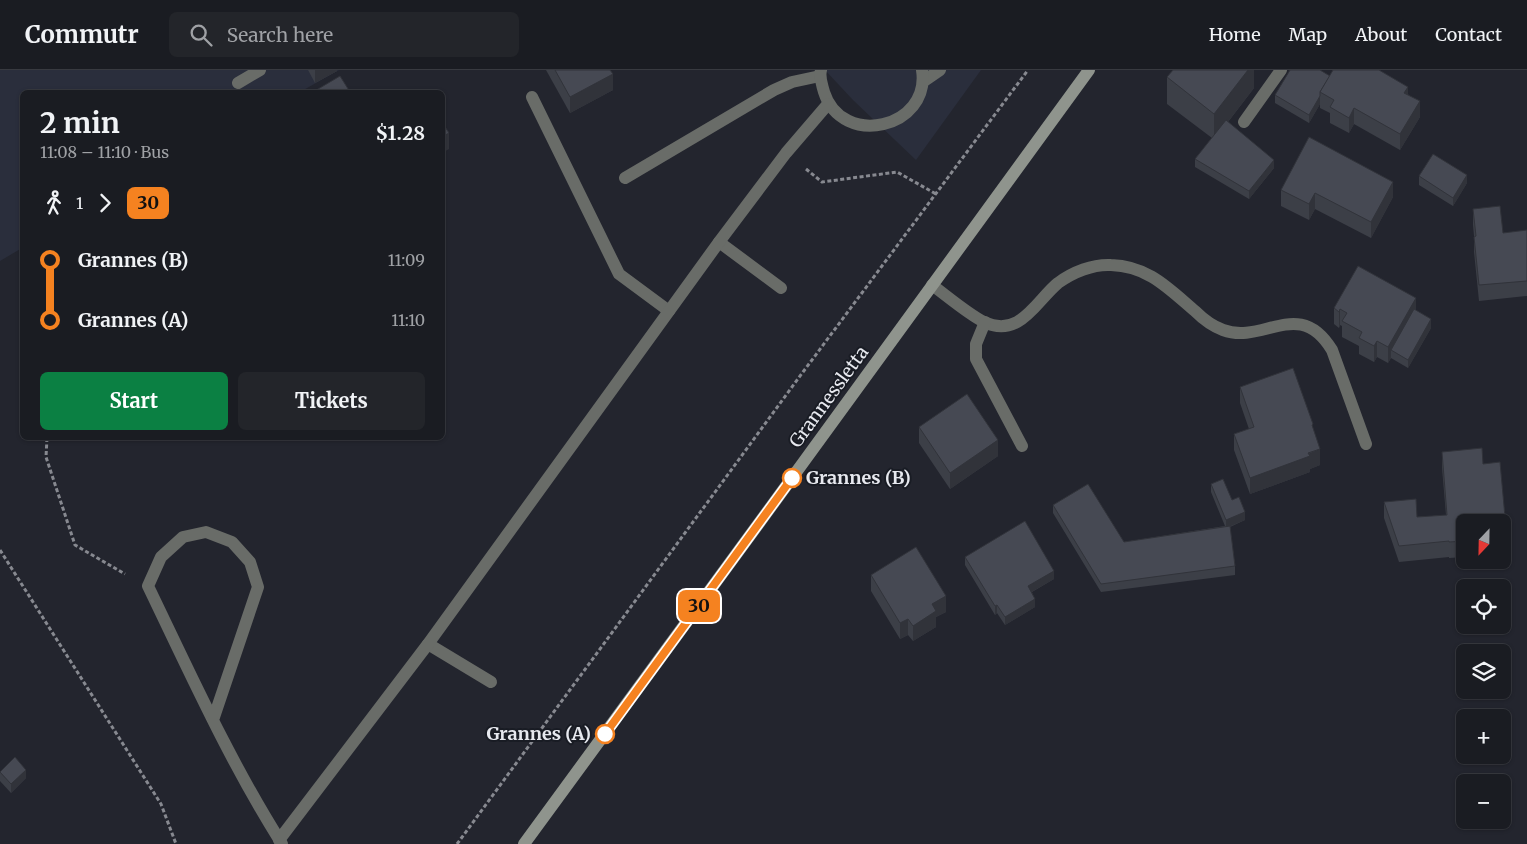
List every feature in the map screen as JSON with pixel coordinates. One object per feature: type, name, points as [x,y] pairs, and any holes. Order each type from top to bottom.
[{"type":"main road","name":"Grannessletta","points":[[524,844],[1089,70]]},
{"type":"street","points":[[238,83],[260,70]]},
{"type":"street","points":[[625,178],[774,90],[792,82],[821,73],[828,104],[846,121],[871,127],[895,122],[914,105],[923,76],[940,70]]},
{"type":"street","points":[[1244,122],[1281,70]]},
{"type":"street","points":[[532,97],[619,274],[669,311]]},
{"type":"street","points":[[213,720],[258,588],[250,562],[232,542],[206,532],[184,537],[161,557],[148,586],[213,720],[235,765],[281,842],[428,644],[719,242],[786,152],[828,104]]},
{"type":"street","points":[[719,242],[780,288]]},
{"type":"street","points":[[932,285],[985,322],[1002,326],[1014,324],[1024,319],[1058,283],[1081,270],[1111,265],[1137,269],[1157,278],[1209,323],[1223,330],[1246,332],[1292,323],[1313,328],[1324,338],[1332,350],[1366,444]]},
{"type":"street","points":[[985,322],[976,344],[976,359],[1022,446]]},
{"type":"street","points":[[428,644],[491,682]]},
{"type":"path","points":[[457,844],[464,837],[803,372],[1028,70]]},
{"type":"path","points":[[786,152],[822,182],[896,172],[936,194]]},
{"type":"path","points":[[47,440],[46,457],[75,545],[148,586]]},
{"type":"path","points":[[0,550],[161,804],[176,844]]},
{"type":"shaded area","points":[[0,70],[339,70],[304,90],[20,90],[20,249],[0,261]]},
{"type":"shaded area","points":[[825,70],[981,70],[916,160],[853,100]]},
{"type":"building","points":[[555,70],[610,70],[613,74],[570,97]]},
{"type":"building","points":[[1173,70],[1248,70],[1214,114],[1167,77]]},
{"type":"building","points":[[1290,70],[1320,70],[1330,76],[1309,115],[1275,95]]},
{"type":"building","points":[[1333,70],[1379,70],[1408,87],[1404,93],[1420,101],[1400,134],[1354,108],[1349,118],[1330,107],[1334,100],[1320,92]]},
{"type":"building","points":[[340,76],[349,90],[316,90]]},
{"type":"building","points":[[1226,120],[1274,160],[1249,191],[1195,159]]},
{"type":"building","points":[[445,127],[449,133],[445,135]]},
{"type":"building","points":[[1309,137],[1393,182],[1371,222],[1315,193],[1309,204],[1281,190]]},
{"type":"building","points":[[1433,154],[1467,175],[1453,198],[1419,176]]},
{"type":"building","points":[[1500,206],[1503,233],[1527,230],[1527,281],[1479,285],[1473,209]]},
{"type":"building","points":[[1358,266],[1416,298],[1388,347],[1377,341],[1374,346],[1359,338],[1362,332],[1342,321],[1347,313],[1340,309],[1339,312],[1334,308]]},
{"type":"building","points":[[1414,309],[1431,319],[1408,360],[1391,350]]},
{"type":"building","points":[[1293,368],[1320,449],[1308,453],[1310,456],[1250,478],[1234,434],[1254,427],[1240,387]]},
{"type":"building","points":[[967,394],[998,440],[950,473],[919,427]]},
{"type":"building","points":[[1482,448],[1483,464],[1500,462],[1505,514],[1456,514],[1456,542],[1399,546],[1384,502],[1416,499],[1417,517],[1447,515],[1442,452]]},
{"type":"building","points":[[1223,479],[1232,500],[1239,497],[1245,512],[1226,520],[1211,484]]},
{"type":"building","points":[[1088,484],[1124,542],[1230,526],[1235,566],[1101,584],[1053,505]]},
{"type":"building","points":[[1025,521],[1054,571],[1028,586],[1035,599],[1005,617],[997,605],[995,606],[965,557]]},
{"type":"building","points":[[916,547],[946,596],[932,604],[936,611],[913,626],[908,619],[900,623],[871,575]]},
{"type":"building","points":[[15,757],[26,770],[11,784],[0,772]]},
{"type":"bus line","name":"30","points":[[605,734],[792,478]]},
{"type":"place","name":"Grannes (B)","points":[[792,478]]},
{"type":"place","name":"Grannes (A)","points":[[605,734]]}]
